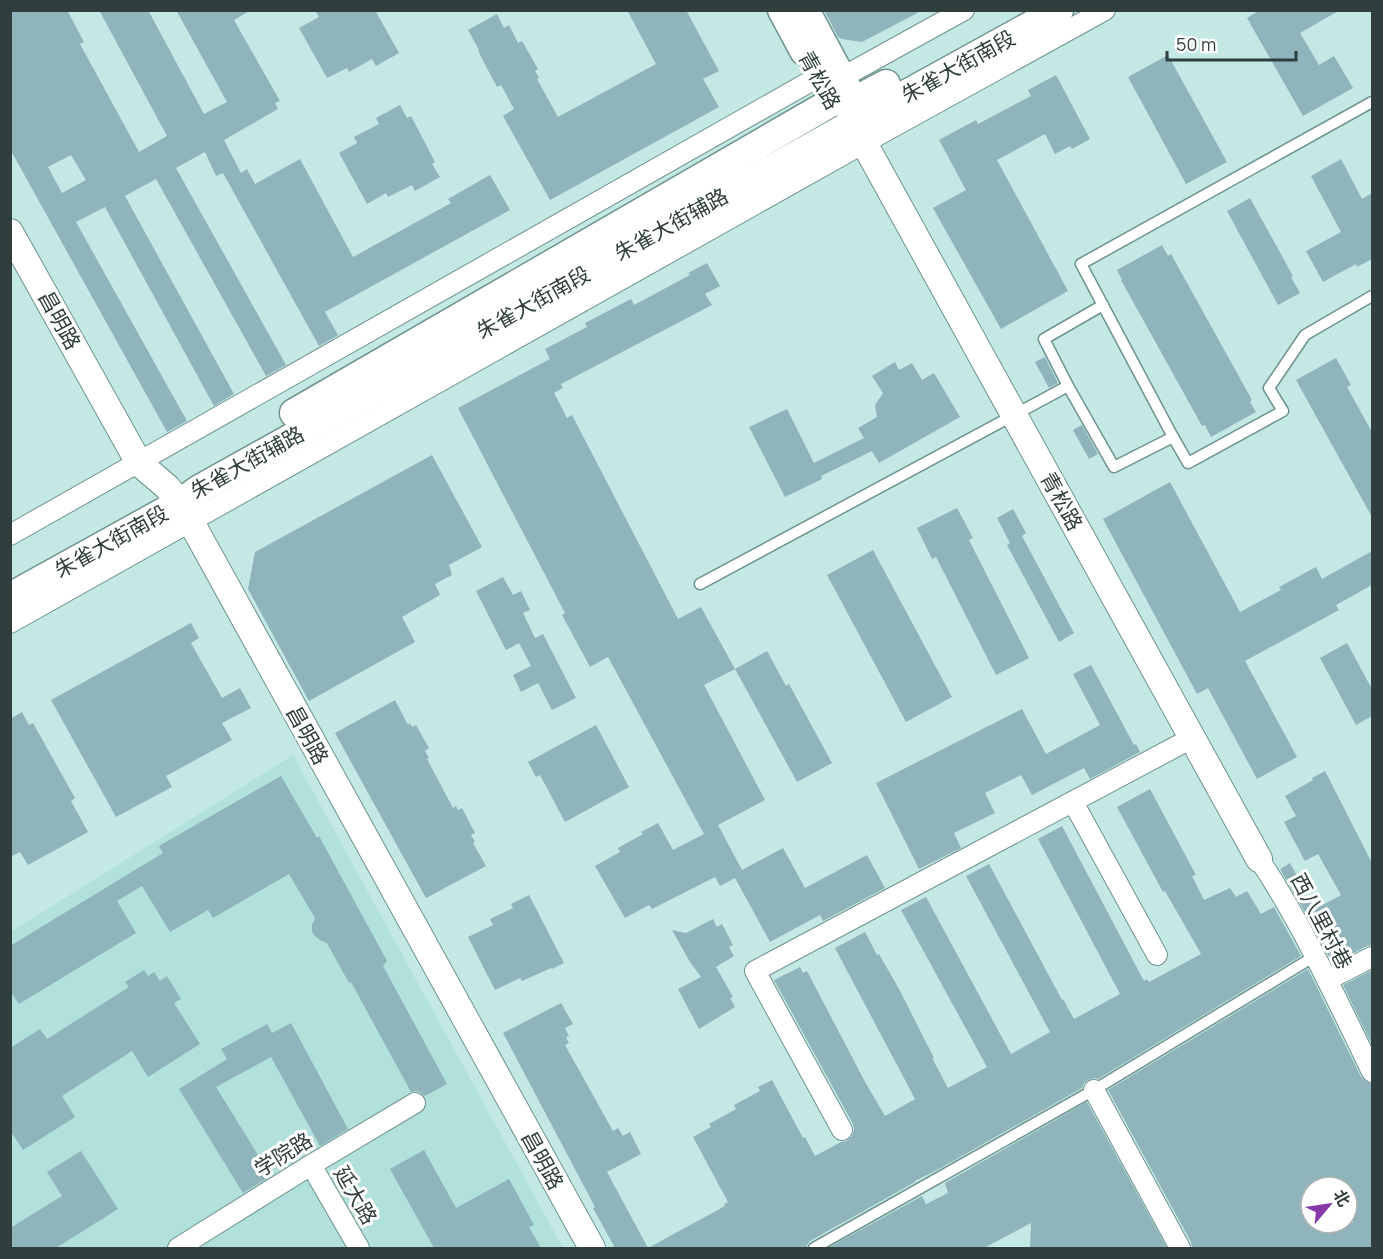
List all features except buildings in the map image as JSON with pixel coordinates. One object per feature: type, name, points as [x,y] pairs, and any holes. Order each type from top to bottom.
[{"type":"main road","name":"青松路","points":[[782,10],[846,107]]},
{"type":"main road","name":"青松路","points":[[805,10],[846,107]]},
{"type":"main road","name":"朱雀大街南段","points":[[10,597],[179,504],[208,484],[846,107],[1019,10]]},
{"type":"main road","name":"朱雀大街南段","points":[[846,107],[1059,10]]},
{"type":"main road","name":"朱雀大街南段","points":[[10,575],[179,504]]},
{"type":"street","points":[[846,107],[964,10]]},
{"type":"street","points":[[10,535],[139,462],[846,107],[1105,10]]},
{"type":"street","name":"青松路","points":[[846,107],[1259,859]]},
{"type":"street","name":"昌明路","points":[[10,232],[139,462],[179,504],[592,1248]]},
{"type":"street","name":"朱雀大街辅路","points":[[10,623],[179,504]]},
{"type":"street","points":[[842,1130],[755,971],[1192,738]]},
{"type":"street","points":[[1072,802],[1157,955]]},
{"type":"street","name":"西八里村巷","points":[[1259,859],[1283,895],[1372,1072]]},
{"type":"street","points":[[1327,980],[1372,957]]},
{"type":"street","points":[[1094,1090],[1180,1248]]},
{"type":"street","name":"学院路","points":[[178,1248],[415,1103]]},
{"type":"street","name":"延大路","points":[[311,1165],[359,1248]]},
{"type":"lane","points":[[1372,102],[1081,264],[1188,463],[1283,411],[1269,388],[1305,335],[1372,296]]},
{"type":"lane","points":[[1103,305],[1044,339],[1068,386],[1114,468],[1173,436]]},
{"type":"lane","points":[[700,584],[1068,386]]},
{"type":"lane","points":[[814,1248],[1094,1090],[1315,956]]},
{"type":"shaded area","points":[[293,755],[563,1248],[11,1248],[11,932]]}]
